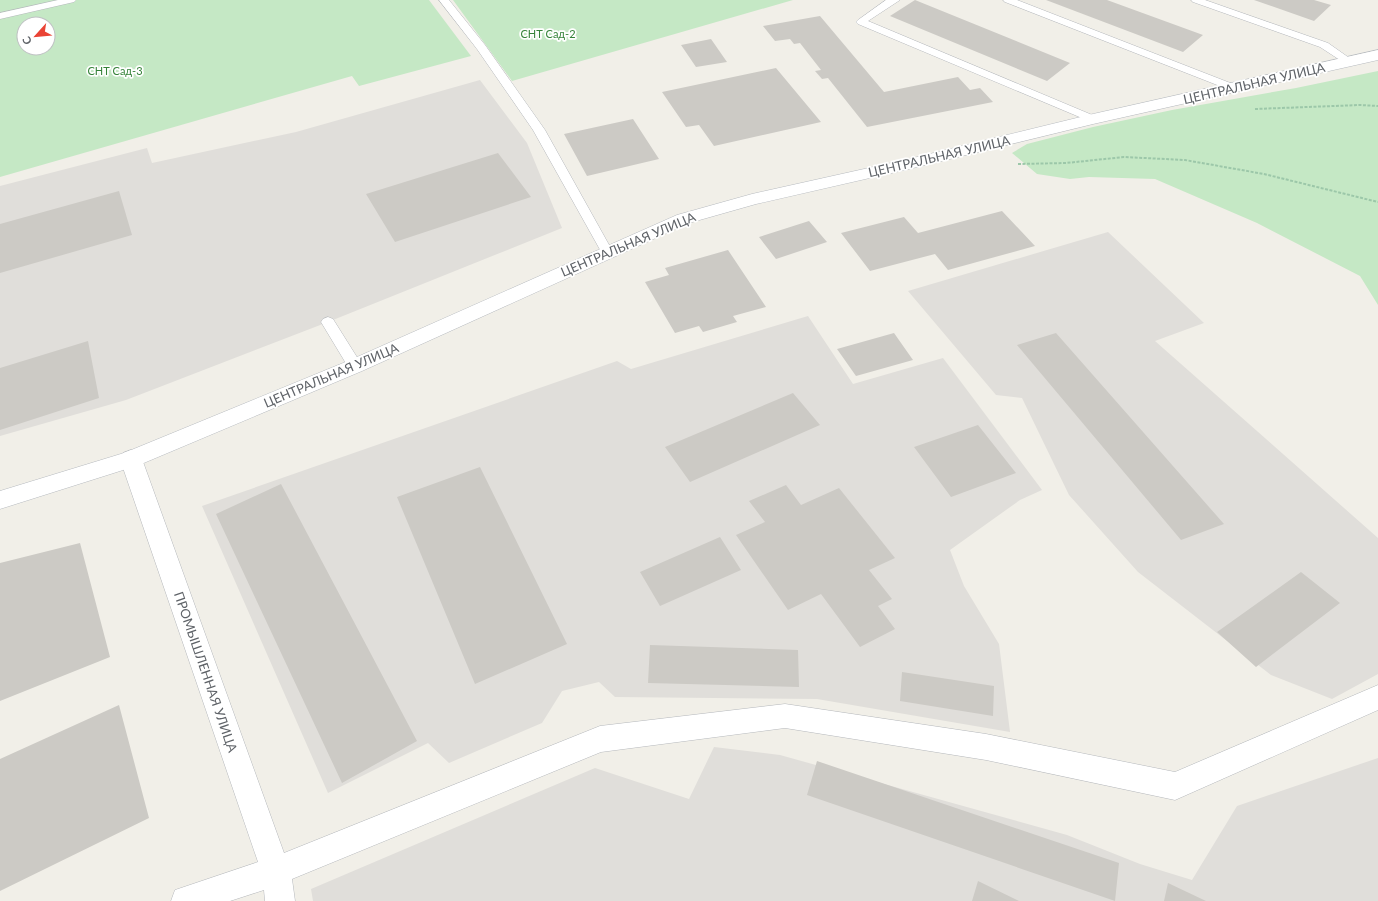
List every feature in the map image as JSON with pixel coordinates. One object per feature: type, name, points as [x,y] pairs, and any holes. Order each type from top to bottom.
[{"type":"street","name":"ЦЕНТРАЛЬНАЯ УЛИЦА","points":[[0,500],[131,460],[355,366],[683,219],[752,199],[903,165],[1093,119],[1378,55]]},
{"type":"street","name":"ПРОМЫШЛЕННАЯ УЛИЦА","points":[[131,460],[278,886]]},
{"type":"street","points":[[186,901],[278,886],[600,739],[785,716],[986,747],[1175,786],[1378,697]]},
{"type":"lane","points":[[0,16],[71,0]]},
{"type":"lane","points":[[444,0],[481,47],[539,130],[607,252]]},
{"type":"lane","points":[[895,0],[891,1],[861,22],[1093,119]]},
{"type":"lane","points":[[1008,0],[1234,88]]},
{"type":"lane","points":[[1196,0],[1324,45],[1350,62]]},
{"type":"lane","points":[[328,322],[355,366]]},
{"type":"path","points":[[1249,109],[1360,105],[1378,106]]},
{"type":"path","points":[[1016,164],[1066,163],[1124,158],[1185,160],[1264,174],[1378,202]]},
{"type":"shaded area","points":[[480,80],[527,143],[562,228],[328,322],[126,400],[0,436],[0,186],[147,148],[152,163],[296,132]]},
{"type":"shaded area","points":[[1108,232],[1204,323],[1155,341],[1378,538],[1378,674],[1332,699],[1271,675],[1138,572],[1069,495],[1022,398],[996,395],[908,291]]},
{"type":"shaded area","points":[[808,316],[853,384],[943,358],[1042,490],[1020,500],[950,550],[964,586],[999,644],[1010,732],[817,699],[615,697],[599,682],[562,691],[542,723],[449,763],[428,743],[328,793],[202,506],[617,361],[631,369]]},
{"type":"shaded area","points":[[714,747],[780,755],[1067,835],[1140,864],[1192,880],[1237,806],[1378,758],[1378,901],[313,901],[311,889],[595,768],[689,799]]},
{"type":"green space","name":"СНТ Сад-3","points":[[0,0],[429,0],[471,56],[359,86],[352,76],[0,177]]},
{"type":"green space","name":"СНТ Сад-2","points":[[453,0],[793,0],[512,81]]},
{"type":"green space","points":[[1378,71],[1378,305],[1360,276],[1257,223],[1155,179],[1089,177],[1070,179],[1037,174],[1012,153],[1027,144],[1093,127],[1172,110],[1296,88]]},
{"type":"building","points":[[915,0],[1070,63],[1047,81],[890,16]]},
{"type":"building","points":[[1046,0],[1107,0],[1203,35],[1183,52]]},
{"type":"building","points":[[1254,0],[1314,0],[1331,5],[1314,21]]},
{"type":"building","points":[[820,16],[884,92],[958,77],[970,90],[980,88],[993,102],[867,127],[828,78],[822,79],[815,71],[821,70],[800,43],[794,44],[790,39],[775,41],[763,26]]},
{"type":"building","points":[[711,39],[727,62],[696,67],[681,45]]},
{"type":"building","points":[[776,68],[821,122],[714,146],[699,125],[686,127],[662,92]]},
{"type":"building","points":[[633,119],[659,159],[587,176],[564,134]]},
{"type":"building","points":[[498,153],[531,197],[395,242],[366,194]]},
{"type":"building","points":[[119,191],[132,235],[0,273],[0,224]]},
{"type":"building","points":[[1002,211],[1035,246],[948,270],[935,254],[870,271],[841,233],[904,217],[918,233]]},
{"type":"building","points":[[809,221],[827,242],[776,259],[759,237]]},
{"type":"building","points":[[728,250],[766,307],[733,316],[737,322],[703,332],[699,326],[675,333],[645,282],[669,275],[665,268]]},
{"type":"building","points":[[894,333],[913,360],[856,376],[837,349]]},
{"type":"building","points":[[1056,333],[1224,524],[1181,540],[1017,345]]},
{"type":"building","points":[[88,341],[99,398],[0,430],[0,368]]},
{"type":"building","points":[[793,393],[820,425],[690,482],[665,447]]},
{"type":"building","points":[[978,425],[1016,473],[951,497],[914,447]]},
{"type":"building","points":[[480,467],[567,644],[475,684],[397,497]]},
{"type":"building","points":[[281,484],[417,741],[342,783],[216,514]]},
{"type":"building","points":[[786,485],[801,505],[839,488],[895,558],[869,570],[892,599],[878,606],[895,629],[860,647],[821,594],[788,610],[736,535],[765,522],[749,501]]},
{"type":"building","points":[[720,537],[741,570],[660,606],[640,572]]},
{"type":"building","points":[[80,543],[110,657],[0,701],[0,563]]},
{"type":"building","points":[[1301,572],[1340,603],[1256,667],[1217,632]]},
{"type":"building","points":[[650,645],[798,650],[799,687],[648,683]]},
{"type":"building","points":[[902,672],[994,686],[993,716],[900,701]]},
{"type":"building","points":[[119,705],[149,818],[0,891],[0,759]]},
{"type":"building","points":[[817,761],[1119,863],[1115,901],[807,795]]},
{"type":"building","points":[[978,881],[1019,901],[972,901]]},
{"type":"building","points":[[1168,883],[1206,901],[1164,901]]}]
